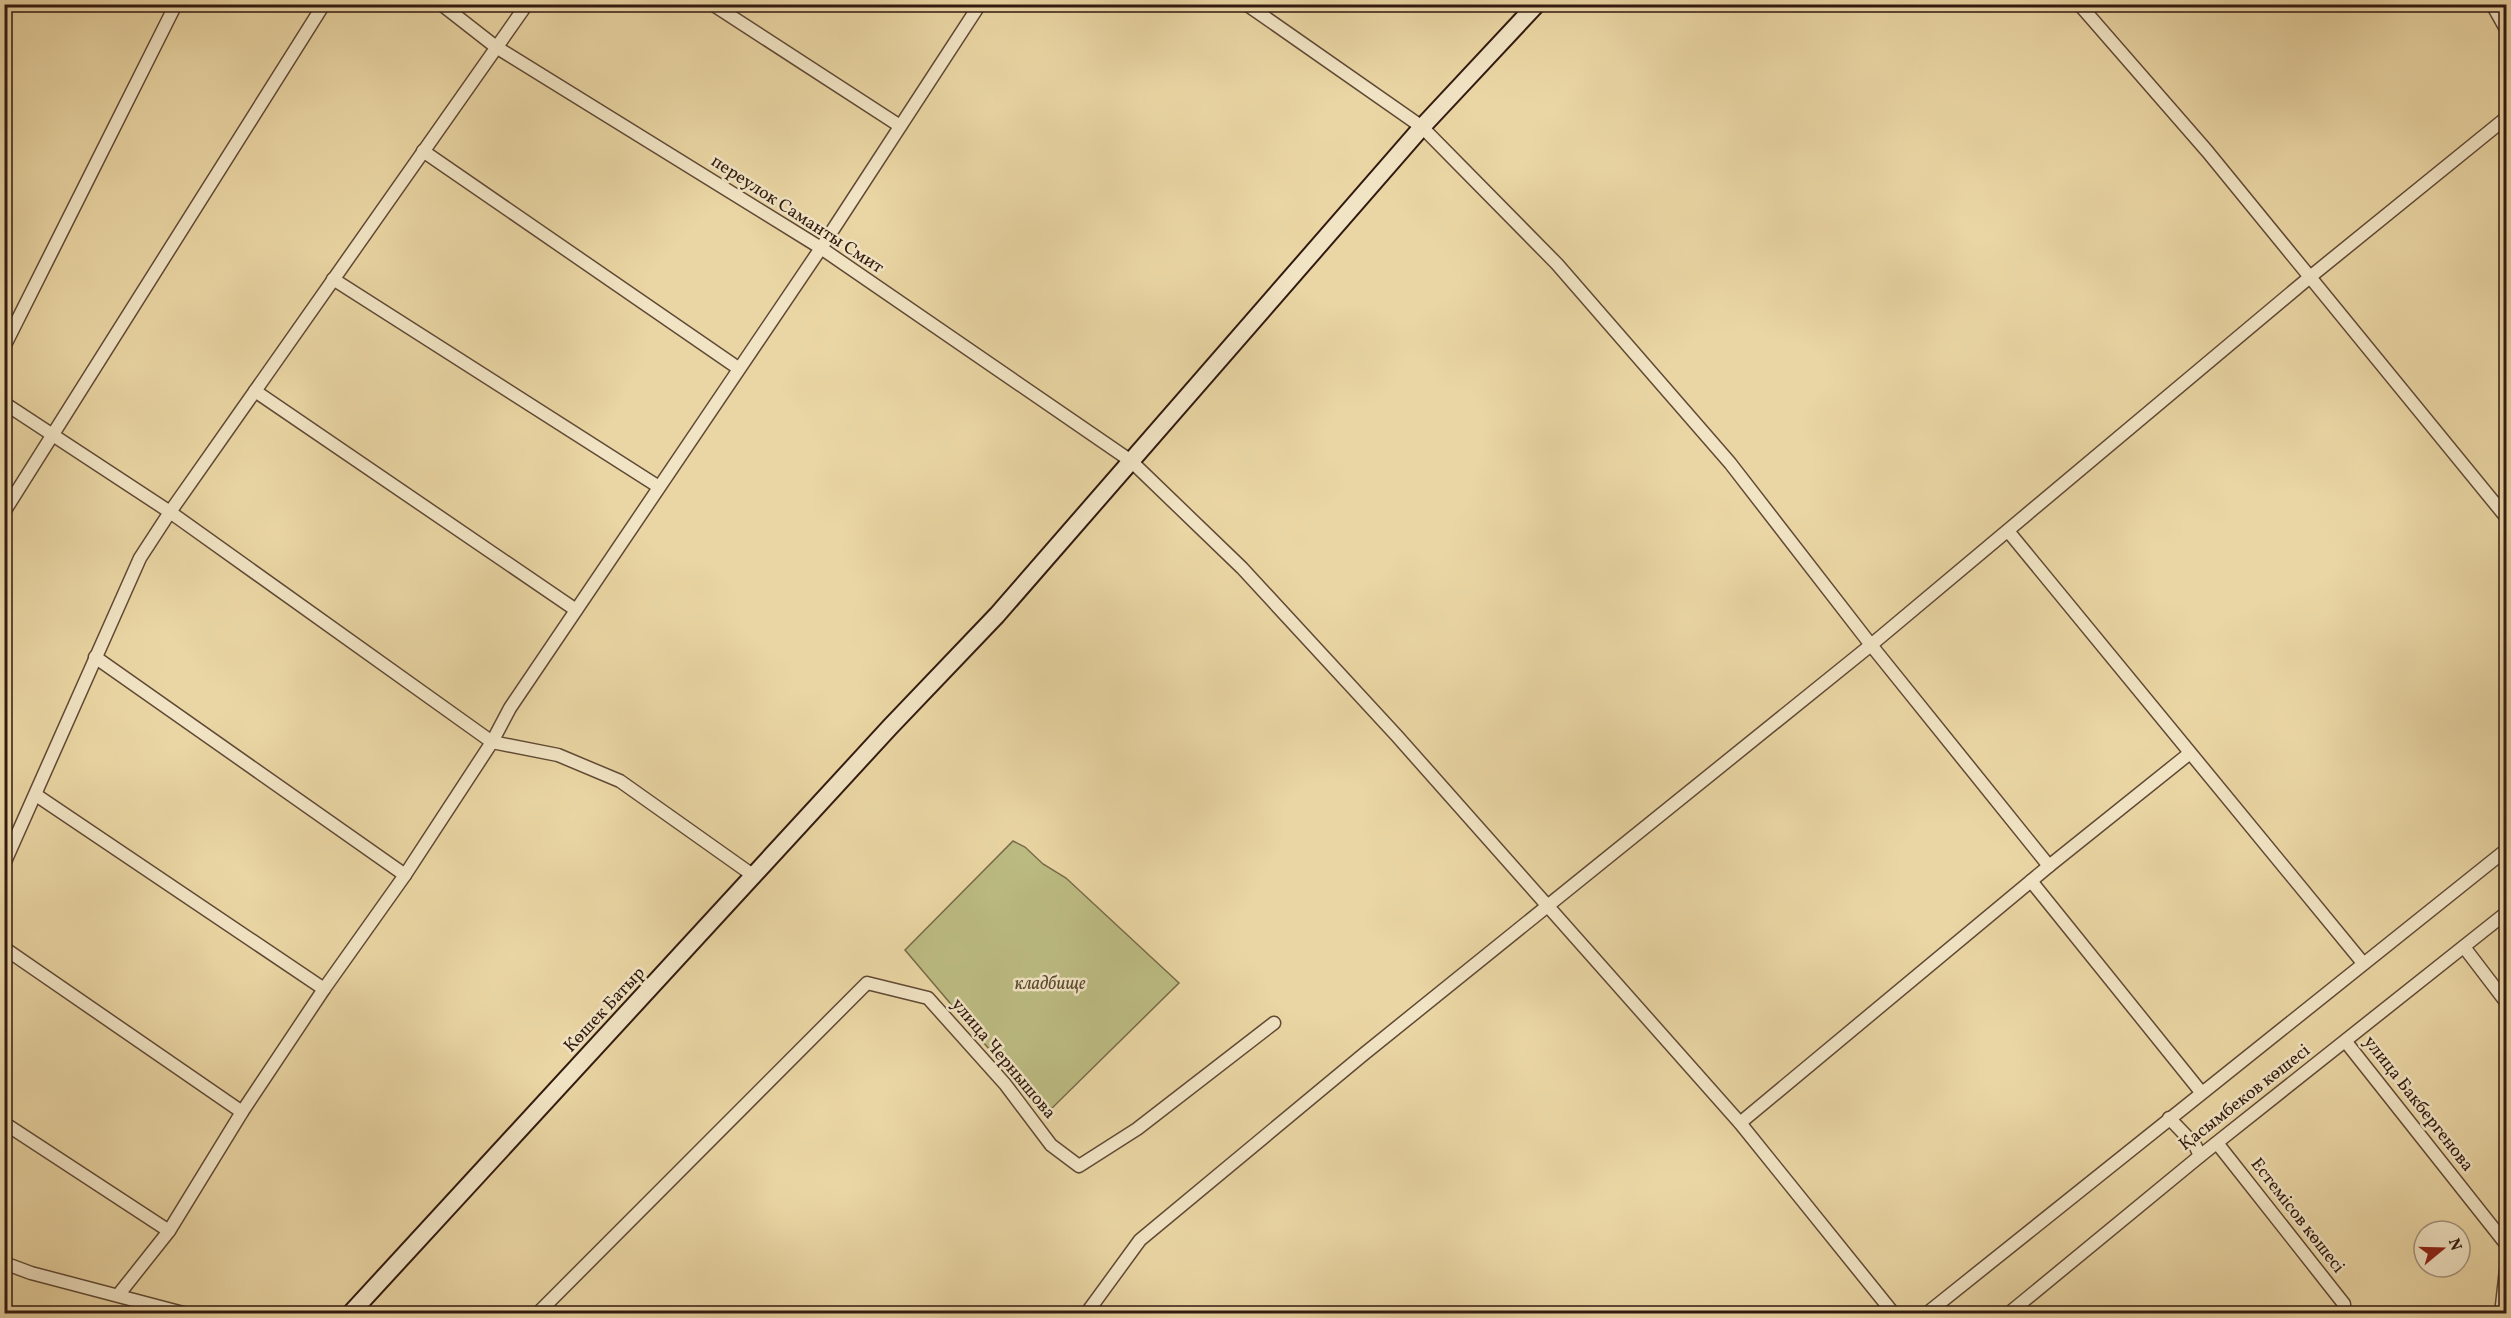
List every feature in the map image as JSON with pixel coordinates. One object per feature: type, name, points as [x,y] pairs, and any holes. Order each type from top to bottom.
[{"type":"street","points":[[4,346],[176,4]]},
{"type":"street","points":[[4,512],[324,4]]},
{"type":"street","name":"переулок Саманты Смит","points":[[441,4],[496,47],[821,248],[1131,461],[1242,568],[1295,623],[1740,1123],[1894,1314]]},
{"type":"street","points":[[4,864],[140,558],[527,4]]},
{"type":"street","points":[[712,4],[900,126]]},
{"type":"street","points":[[1246,4],[1422,128],[1557,264],[1730,463],[1871,645],[2049,866]]},
{"type":"street","name":"Көшек Батыр","points":[[350,1314],[997,615],[1422,128],[1537,4]]},
{"type":"street","points":[[2079,4],[2207,151],[2506,517]]},
{"type":"street","points":[[2492,4],[2506,29]]},
{"type":"street","points":[[119,1294],[169,1231],[242,1112],[324,989],[405,875],[492,742],[510,708],[821,248],[978,5]]},
{"type":"street","points":[[1086,1314],[1140,1240],[1364,1054],[1871,645],[2310,277],[2506,118]]},
{"type":"street","points":[[423,151],[738,368]]},
{"type":"street","points":[[333,279],[658,487]]},
{"type":"street","points":[[255,392],[576,610]]},
{"type":"street","points":[[4,403],[53,433],[170,512],[492,742],[558,755],[620,782],[754,876]]},
{"type":"street","points":[[2008,531],[2363,963]]},
{"type":"street","points":[[95,657],[405,875]]},
{"type":"street","points":[[1740,1123],[2049,866],[2190,753]]},
{"type":"street","points":[[36,795],[324,989]]},
{"type":"street","points":[[1926,1314],[2506,850]]},
{"type":"street","points":[[2031,881],[2201,1092]]},
{"type":"street","name":"Қасымбеков көшесі","points":[[2008,1314],[2200,1156],[2506,913]]},
{"type":"street","points":[[2464,947],[2506,1002]]},
{"type":"street","points":[[4,948],[242,1112]]},
{"type":"street","name":"улица Чернышова","points":[[537,1314],[867,983],[928,998],[1005,1084],[1051,1145],[1079,1166],[1137,1129],[1274,1023]]},
{"type":"street","name":"улица Бакбергенова","points":[[2346,1042],[2506,1244]]},
{"type":"street","points":[[2169,1118],[2195,1145],[2200,1156]]},
{"type":"street","points":[[4,1123],[169,1231]]},
{"type":"street","name":"Естемісов көшесі","points":[[2217,1143],[2344,1304],[2343,1314]]},
{"type":"street","points":[[4,1263],[31,1273],[119,1294],[187,1314]]},
{"type":"street","points":[[2500,1314],[2506,1270]]},
{"type":"green space","name":"кладбище","points":[[1013,841],[1025,847],[1043,864],[1066,878],[1179,983],[1045,1115],[905,950]]}]
